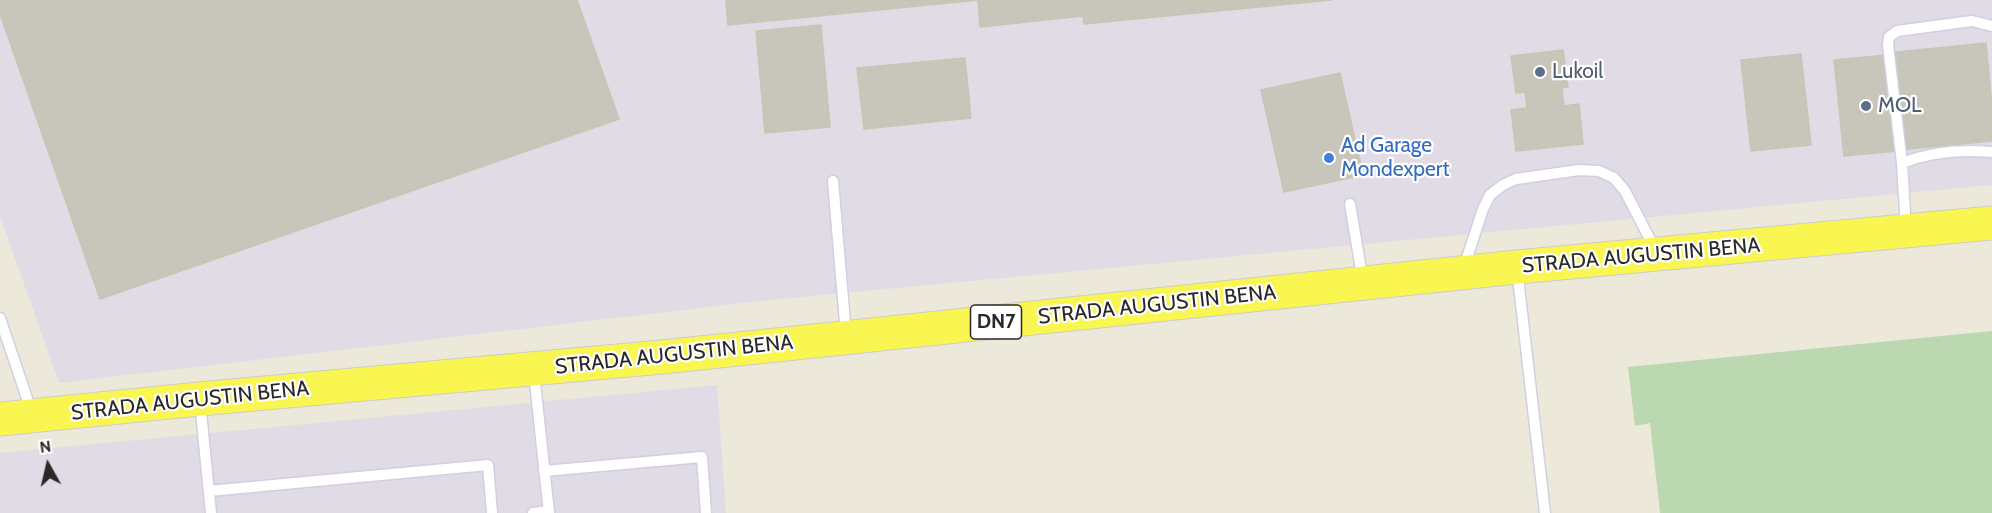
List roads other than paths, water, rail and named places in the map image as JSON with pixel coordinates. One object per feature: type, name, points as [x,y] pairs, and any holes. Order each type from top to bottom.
[{"type":"main road","name":"STRADA AUGUSTIN BENA","points":[[0,419],[847,338],[1517,267],[1992,223]]},
{"type":"lane","points":[[1906,231],[1902,163],[1888,45],[1889,37],[1897,31],[1972,21],[1992,26]]},
{"type":"lane","points":[[1902,163],[1922,155],[1962,151],[1992,152]]},
{"type":"lane","points":[[1462,273],[1483,209],[1490,195],[1516,179],[1578,170],[1599,171],[1614,178],[1625,191],[1658,254]]},
{"type":"lane","points":[[833,181],[847,338]]},
{"type":"lane","points":[[1350,204],[1363,284]]},
{"type":"lane","points":[[1517,267],[1545,513]]},
{"type":"lane","points":[[0,318],[33,416]]},
{"type":"lane","points":[[533,368],[549,512],[533,513]]},
{"type":"lane","points":[[199,399],[211,513]]},
{"type":"lane","points":[[544,471],[702,457],[706,513]]},
{"type":"lane","points":[[209,491],[488,465],[492,513]]},
{"type":"place","name":"Lukoil","points":[[1540,72]]},
{"type":"place","name":"MOL","points":[[1866,106]]},
{"type":"place","name":"Ad Garage Mondexpert","points":[[1329,158]]}]
